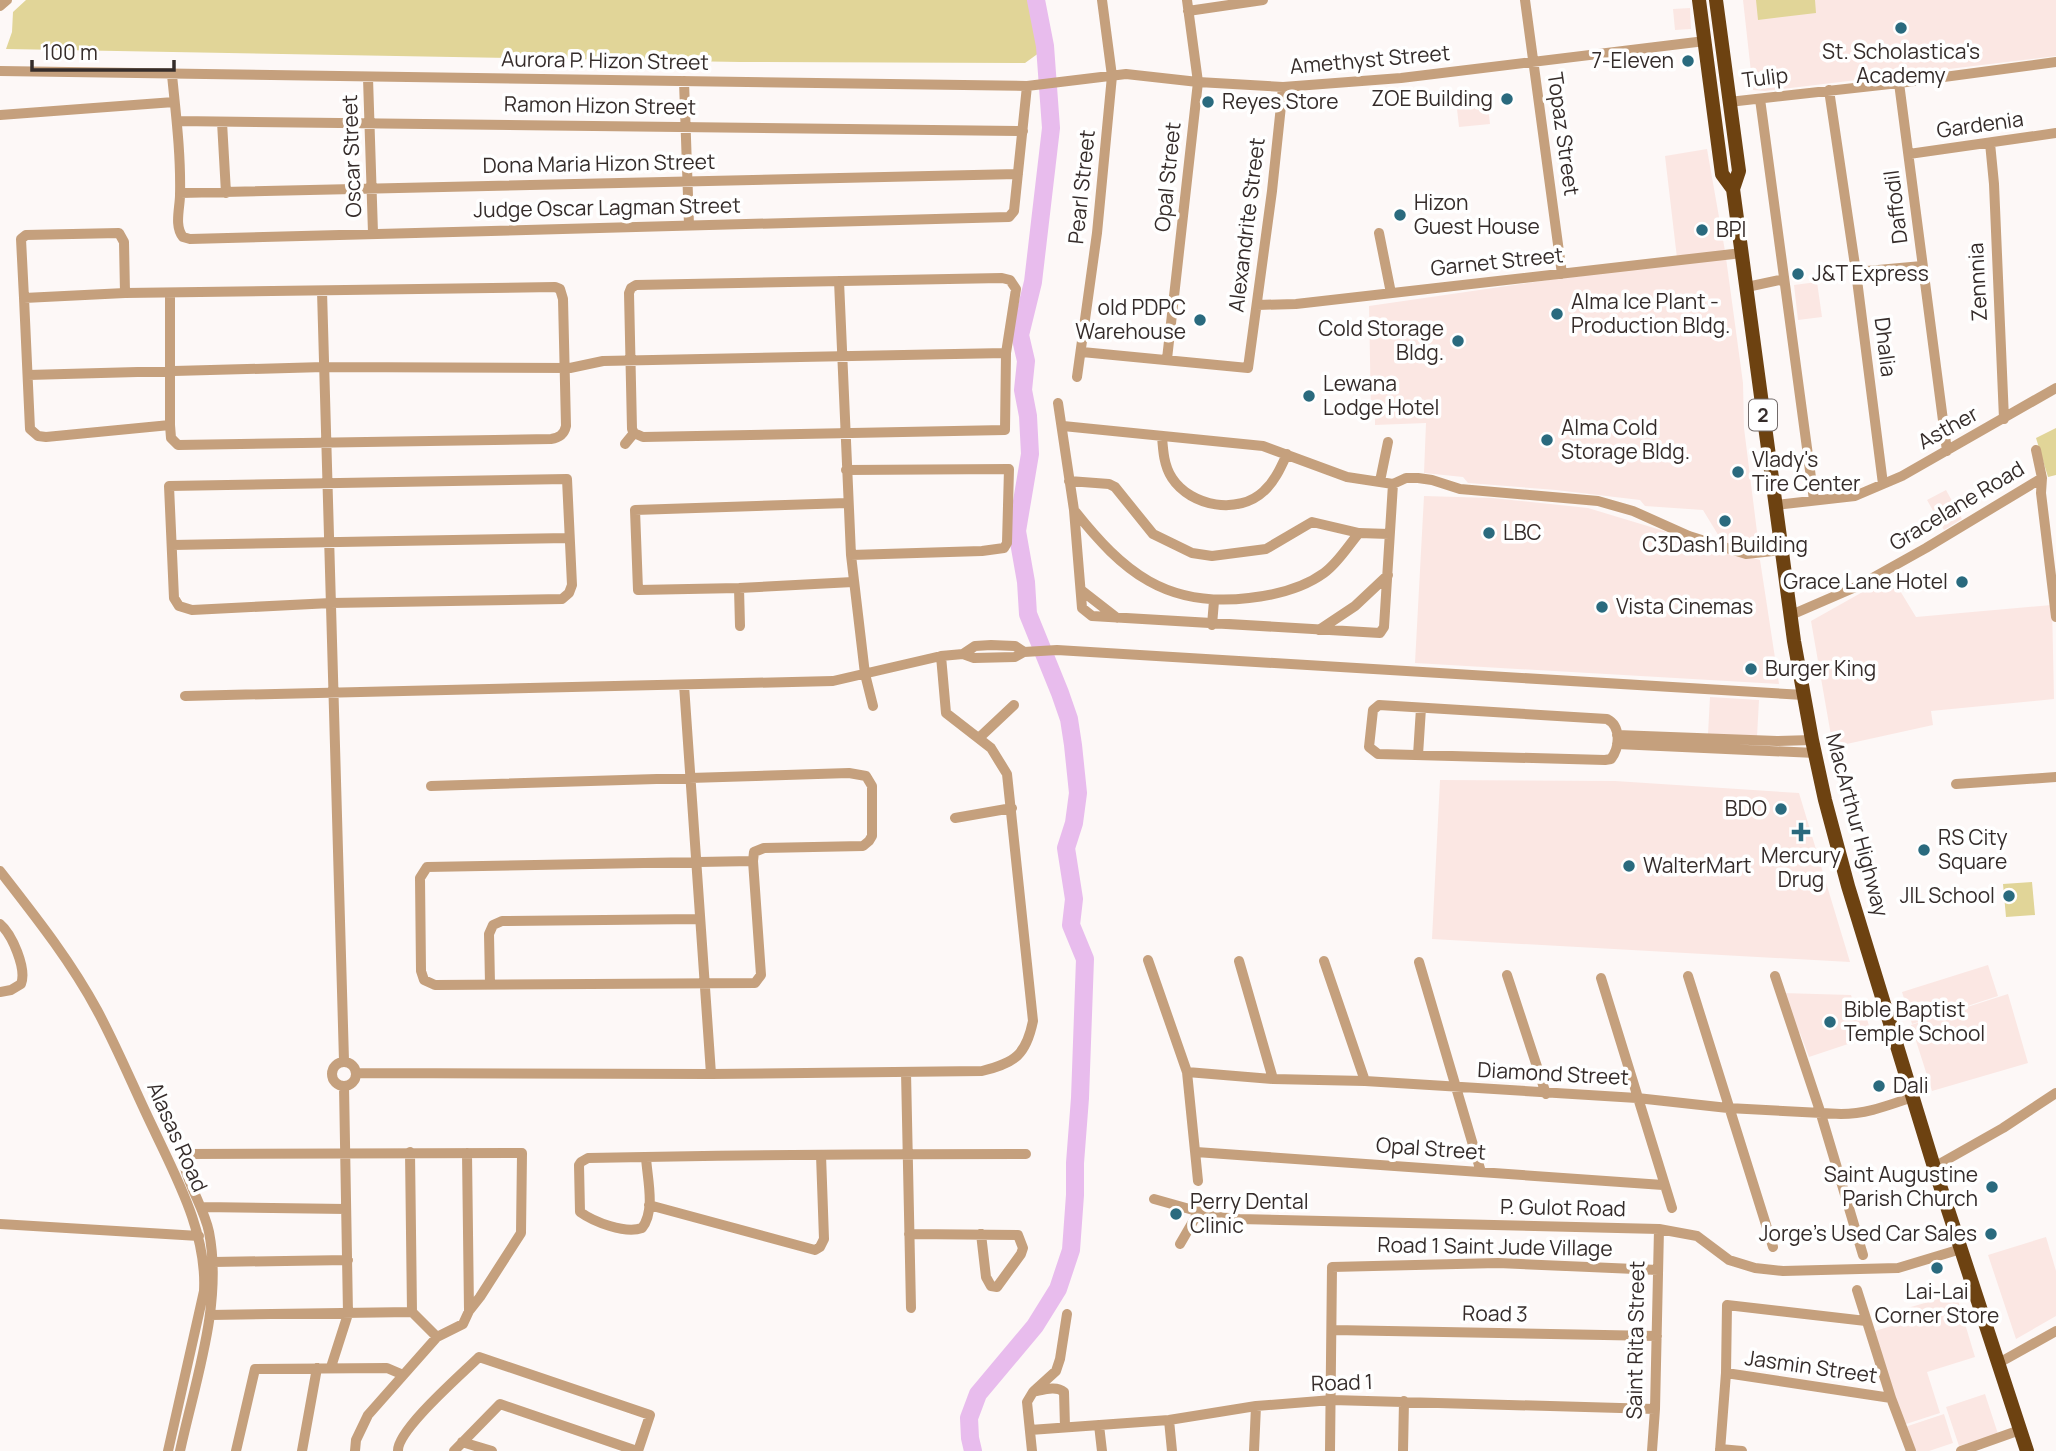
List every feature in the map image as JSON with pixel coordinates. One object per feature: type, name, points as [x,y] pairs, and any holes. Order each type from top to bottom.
[{"type":"highway","name":"MacArthur Highway","points":[[1699,0],[1722,174],[1733,189]]},
{"type":"highway","name":"MacArthur Highway","points":[[1716,0],[1739,172],[1733,189],[1775,505],[1813,746],[1837,845],[1934,1167],[2027,1451]]},
{"type":"street","points":[[0,6],[7,0]]},
{"type":"street","name":"Pearl Street","points":[[1077,377],[1112,76],[1102,0]]},
{"type":"street","points":[[1188,5],[1263,0]]},
{"type":"street","name":"Topaz Street","points":[[1525,0],[1562,274]]},
{"type":"street","name":"Opal Street","points":[[1167,359],[1198,82],[1188,5]]},
{"type":"street","name":"Amethyst Street","points":[[1032,85],[1142,75],[1198,82],[1283,87],[1401,78],[1705,41]]},
{"type":"street","name":"Tulip","points":[[1729,102],[2056,62]]},
{"type":"street","name":"Aurora P. Hizon Street","points":[[0,71],[1032,85]]},
{"type":"street","points":[[172,75],[180,193]]},
{"type":"street","name":"Oscar Street","points":[[368,78],[373,233]]},
{"type":"street","points":[[684,81],[689,225]]},
{"type":"street","name":"Daffodil","points":[[1899,83],[1947,451]]},
{"type":"street","points":[[1018,174],[1032,85]]},
{"type":"street","name":"Alexandrite Street","points":[[1167,359],[1248,368],[1283,87]]},
{"type":"street","name":"Dhalia","points":[[1829,90],[1883,485]]},
{"type":"street","points":[[1760,99],[1814,500]]},
{"type":"street","points":[[0,115],[174,102]]},
{"type":"street","name":"Ramon Hizon Street","points":[[177,121],[1023,131]]},
{"type":"street","points":[[222,122],[226,193]]},
{"type":"street","name":"Gardenia","points":[[1909,154],[2056,133]]},
{"type":"street","name":"Zennnia","points":[[1990,143],[2004,419]]},
{"type":"street","name":"Dona Maria Hizon Street","points":[[180,193],[1018,174]]},
{"type":"street","name":"Judge Oscar Lagman Street","points":[[180,193],[180,234],[186,238],[198,238],[1009,217],[1014,211],[1018,174]]},
{"type":"street","points":[[125,293],[124,242],[119,233],[26,235],[22,239],[30,429],[38,436],[170,425]]},
{"type":"street","points":[[1379,233],[1391,293]]},
{"type":"street","name":"Garnet Street","points":[[1257,305],[1296,304],[1742,253]]},
{"type":"street","points":[[1856,272],[1922,266]]},
{"type":"street","points":[[1747,287],[1784,279]]},
{"type":"street","points":[[1010,280],[1016,289],[1006,353],[1004,430],[643,437],[634,433],[630,422],[631,288],[636,285],[838,281],[1010,280]]},
{"type":"street","points":[[838,281],[853,582],[865,674],[873,706]]},
{"type":"street","points":[[24,298],[125,293],[555,287],[562,293],[565,431],[559,438],[178,445],[171,438],[170,425],[170,294]]},
{"type":"street","points":[[322,291],[344,1061]]},
{"type":"street","points":[[1082,352],[1167,359]]},
{"type":"street","points":[[28,375],[324,367],[570,368],[603,361],[1006,353]]},
{"type":"street","name":"Asther","points":[[1775,505],[1855,496],[1883,485],[2056,388]]},
{"type":"street","points":[[1058,402],[1073,510],[1082,608],[1085,612],[1102,618],[1380,633],[1384,627],[1393,484]]},
{"type":"street","points":[[1063,426],[1263,446],[1347,477],[1393,484],[1406,478],[1418,478],[1460,489],[1598,501],[1633,511],[1689,536],[1736,552],[1764,554],[1783,550]]},
{"type":"street","points":[[625,444],[634,433]]},
{"type":"street","points":[[1162,436],[1166,464],[1173,480],[1188,495],[1214,505],[1236,504],[1263,493],[1275,478],[1287,454]]},
{"type":"street","points":[[1380,481],[1388,442]]},
{"type":"street","name":"Gracelane Road","points":[[1791,615],[1858,586],[2042,478],[2036,450]]},
{"type":"street","points":[[846,470],[1009,469],[1007,542],[1004,548],[851,555]]},
{"type":"street","points":[[2042,478],[2041,493],[2056,617]]},
{"type":"street","points":[[567,479],[569,538],[572,585],[569,593],[562,599],[331,603],[184,609],[174,598],[169,486],[567,479]]},
{"type":"street","points":[[1069,481],[1109,484],[1115,487],[1153,534],[1175,546],[1202,555],[1266,549],[1312,522],[1359,533],[1389,534]]},
{"type":"street","points":[[847,503],[635,510],[638,590],[853,582]]},
{"type":"street","points":[[1073,510],[1116,558],[1156,586],[1187,597],[1214,601],[1269,596],[1292,590],[1326,572],[1359,533]]},
{"type":"street","points":[[172,545],[569,538]]},
{"type":"street","points":[[1318,630],[1355,606],[1388,575]]},
{"type":"street","points":[[739,588],[740,626]]},
{"type":"street","points":[[1081,590],[1117,618]]},
{"type":"street","points":[[1212,625],[1214,601]]},
{"type":"street","points":[[185,695],[833,681],[905,663],[963,654],[975,646],[991,645],[1015,646],[1024,652],[1057,650],[1804,695]]},
{"type":"street","points":[[357,1073],[711,1074],[982,1071],[1002,1066],[1020,1056],[1030,1038],[1032,1002],[1012,808],[1004,767],[980,737],[946,713],[941,656]]},
{"type":"street","points":[[684,685],[711,1074]]},
{"type":"street","points":[[980,737],[1014,705]]},
{"type":"street","points":[[1379,705],[1421,708],[1607,719],[1617,728],[1615,753],[1611,759],[1605,760],[1378,754],[1368,747],[1374,707],[1379,705]]},
{"type":"street","points":[[1418,755],[1421,708]]},
{"type":"street","points":[[1617,740],[1813,746]]},
{"type":"street","points":[[430,786],[859,773],[870,780],[872,836],[863,846],[758,849],[752,856],[753,861],[761,977],[755,983],[435,985],[421,977],[421,878],[428,867],[753,861]]},
{"type":"street","points":[[1956,785],[2056,777]]},
{"type":"street","points":[[956,818],[1012,808]]},
{"type":"street","name":"Alasas Road","points":[[0,872],[72,967],[98,1011],[163,1148],[199,1236],[205,1272],[204,1291],[168,1451]]},
{"type":"street","points":[[491,984],[489,934],[493,925],[502,921],[700,919]]},
{"type":"street","points":[[0,924],[9,936],[24,976],[22,984],[0,992]]},
{"type":"street","points":[[1148,960],[1187,1072],[1198,1181]]},
{"type":"street","points":[[1239,961],[1273,1079]]},
{"type":"street","points":[[1324,961],[1365,1081]]},
{"type":"street","points":[[1419,962],[1481,1172]]},
{"type":"street","points":[[1507,975],[1546,1094]]},
{"type":"street","points":[[1688,976],[1773,1247]]},
{"type":"street","points":[[1775,976],[1820,1111],[1863,1255]]},
{"type":"street","points":[[1601,978],[1672,1208]]},
{"type":"street","points":[[344,1061],[355,1067],[357,1073],[353,1082],[344,1086],[334,1082],[332,1071],[338,1062],[344,1061]]},
{"type":"street","points":[[906,1072],[911,1308]]},
{"type":"street","name":"Diamond Street","points":[[1187,1072],[1637,1098],[1728,1108],[1856,1114],[1913,1097]]},
{"type":"street","points":[[331,1367],[348,1314],[344,1086]]},
{"type":"street","points":[[1934,1167],[2003,1128],[2056,1093]]},
{"type":"street","points":[[410,1152],[412,1312],[437,1337]]},
{"type":"street","name":"Opal Street","points":[[1196,1152],[1663,1185]]},
{"type":"street","points":[[467,1153],[469,1311]]},
{"type":"street","points":[[180,1451],[214,1288],[209,1232],[202,1207],[183,1163],[183,1156],[522,1153],[521,1233],[463,1324],[437,1337],[401,1374],[368,1415],[356,1440],[355,1451]]},
{"type":"street","points":[[646,1157],[649,1205],[648,1219],[642,1228],[625,1229],[592,1219],[580,1212],[581,1162],[589,1158],[646,1157],[906,1154],[1026,1154]]},
{"type":"street","points":[[649,1205],[816,1250],[824,1239],[821,1155]]},
{"type":"street","name":"P. Gulot Road","points":[[1154,1199],[1217,1217],[1266,1220],[1659,1229],[1697,1236],[1729,1260],[1755,1268],[1783,1271],[1898,1268],[1961,1249]]},
{"type":"street","points":[[202,1207],[346,1209]]},
{"type":"street","points":[[1180,1244],[1198,1213]]},
{"type":"street","points":[[0,1224],[199,1236]]},
{"type":"street","name":"Saint Rita Street","points":[[1652,1451],[1656,1409],[1659,1229]]},
{"type":"street","points":[[909,1234],[981,1234],[1018,1235],[1022,1244],[1021,1254],[997,1287],[991,1286],[986,1277],[981,1234]]},
{"type":"street","points":[[213,1262],[348,1260]]},
{"type":"street","name":"Road 1 Saint Jude Village","points":[[1333,1330],[1332,1267],[1497,1263],[1658,1270]]},
{"type":"street","points":[[1857,1290],[1891,1398],[1911,1451]]},
{"type":"street","points":[[1742,1451],[1720,1450],[1726,1373],[1727,1305],[1866,1321]]},
{"type":"street","points":[[210,1315],[412,1312]]},
{"type":"street","points":[[1032,1451],[1027,1402],[1033,1391],[1056,1371],[1067,1314]]},
{"type":"street","points":[[1330,1451],[1333,1330]]},
{"type":"street","name":"Road 3","points":[[1333,1330],[1657,1336]]},
{"type":"street","points":[[1997,1364],[2056,1331]]},
{"type":"street","points":[[398,1451],[397,1446],[408,1428],[480,1357],[650,1415],[637,1451],[500,1404],[454,1451]]},
{"type":"street","points":[[302,1451],[317,1368]]},
{"type":"street","points":[[236,1451],[255,1369],[387,1368],[401,1374]]},
{"type":"street","name":"Jasmin Street","points":[[1726,1373],[1891,1398]]},
{"type":"street","points":[[1033,1391],[1057,1388],[1064,1392],[1065,1427]]},
{"type":"street","name":"Road 1","points":[[1030,1430],[1169,1420],[1256,1406],[1332,1401],[1656,1409]]},
{"type":"street","points":[[1403,1451],[1404,1401]]},
{"type":"street","points":[[1254,1451],[1256,1406]]},
{"type":"street","points":[[1169,1420],[1172,1451]]},
{"type":"street","points":[[1099,1425],[1102,1451]]},
{"type":"street","points":[[1961,1451],[2020,1430]]},
{"type":"street","points":[[462,1443],[492,1451]]},
{"type":"shaded area","points":[[26,0],[1033,0],[1043,50],[1025,63],[740,62],[6,49],[12,32],[13,12]]},
{"type":"shaded area","name":"St. Scholastica's Academy","points":[[1743,0],[2056,0],[2056,56],[1765,91],[1753,90]]},
{"type":"shaded area","points":[[1756,0],[1815,0],[1816,13],[1758,20]]},
{"type":"shaded area","points":[[1690,8],[1691,29],[1675,30],[1673,9]]},
{"type":"shaded area","points":[[1487,97],[1490,124],[1459,127],[1456,100]]},
{"type":"shaded area","points":[[1707,149],[1725,251],[1677,258],[1665,156]]},
{"type":"shaded area","points":[[1726,258],[1743,383],[1744,428],[1759,548],[1754,550],[1731,547],[1720,538],[1703,510],[1645,506],[1640,500],[1556,490],[1468,483],[1463,477],[1424,473],[1426,423],[1375,425],[1375,414],[1371,413],[1369,306]]},
{"type":"shaded area","points":[[1817,282],[1822,317],[1798,320],[1794,285]]},
{"type":"shaded area","points":[[2056,428],[2056,475],[2048,477],[2036,438]]},
{"type":"shaded area","points":[[1946,490],[1962,519],[1944,530],[1927,500]]},
{"type":"shaded area","points":[[1424,496],[1492,498],[1588,508],[1760,560],[1779,684],[1415,663]]},
{"type":"shaded area","points":[[1891,576],[1916,617],[2052,605],[2054,699],[1931,711],[1933,725],[1833,747],[1811,621]]},
{"type":"shaded area","points":[[1710,697],[1759,700],[1757,737],[1708,734]]},
{"type":"shaded area","name":"WalterMart","points":[[1440,780],[1615,781],[1799,793],[1850,962],[1432,939]]},
{"type":"shaded area","points":[[2032,882],[2035,915],[2006,917],[2003,884]]},
{"type":"shaded area","points":[[1988,965],[1998,996],[1912,1024],[1902,992]]},
{"type":"shaded area","name":"Bible Baptist Temple School","points":[[1782,993],[1851,995],[1856,1011],[1864,1009],[1872,1036],[1809,1057],[1800,1033],[1796,1034]]},
{"type":"shaded area","points":[[2008,994],[2028,1063],[1932,1091],[1911,1025]]},
{"type":"shaded area","points":[[2046,1237],[2056,1271],[2056,1316],[2016,1339],[1988,1255]]},
{"type":"shaded area","points":[[1956,1294],[1975,1357],[1927,1372],[1940,1413],[1903,1425],[1875,1331],[1901,1323],[1897,1311]]},
{"type":"shaded area","points":[[1985,1394],[1998,1434],[1959,1446],[1946,1407]]},
{"type":"shaded area","points":[[1944,1414],[1953,1443],[1929,1451],[1913,1451],[1905,1427]]},
{"type":"waterway","points":[[973,1451],[969,1418],[978,1394],[1035,1326],[1058,1289],[1071,1250],[1080,1098],[1085,959],[1071,925],[1074,899],[1066,848],[1074,823],[1078,793],[1073,745],[1069,719],[1028,614],[1026,582],[1017,531],[1030,454],[1028,416],[1023,390],[1026,361],[1020,335],[1033,282],[1051,128],[1045,46],[1036,0]]},
{"type":"place","name":"St. Scholastica's Academy","points":[[1901,28]]},
{"type":"place","name":"7-Eleven","points":[[1688,61]]},
{"type":"place","name":"ZOE Building","points":[[1507,99]]},
{"type":"place","name":"Reyes Store","points":[[1208,102]]},
{"type":"place","name":"Hizon Guest House","points":[[1400,215]]},
{"type":"place","name":"BPI","points":[[1702,230]]},
{"type":"place","name":"J&T Express","points":[[1798,274]]},
{"type":"place","name":"Alma Ice Plant - Production Bldg.","points":[[1557,314]]},
{"type":"place","name":"old PDPC Warehouse","points":[[1200,320]]},
{"type":"place","name":"Cold Storage Bldg.","points":[[1458,341]]},
{"type":"place","name":"Lewana Lodge Hotel","points":[[1309,396]]},
{"type":"place","name":"Alma Cold Storage Bldg.","points":[[1547,440]]},
{"type":"place","name":"Vlady's Tire Center","points":[[1738,472]]},
{"type":"place","name":"C3Dash1 Building","points":[[1725,521]]},
{"type":"place","name":"LBC","points":[[1489,533]]},
{"type":"place","name":"Grace Lane Hotel","points":[[1962,582]]},
{"type":"place","name":"Vista Cinemas","points":[[1602,607]]},
{"type":"place","name":"Burger King","points":[[1751,669]]},
{"type":"place","name":"BDO","points":[[1781,809]]},
{"type":"place","name":"Mercury Drug","points":[[1801,832]]},
{"type":"place","name":"RS City Square","points":[[1924,850]]},
{"type":"place","name":"WalterMart","points":[[1629,866]]},
{"type":"place","name":"JIL School","points":[[2009,896]]},
{"type":"place","name":"Bible Baptist Temple School","points":[[1830,1022]]},
{"type":"place","name":"Dali","points":[[1879,1086]]},
{"type":"place","name":"Saint Augustine Parish Church","points":[[1992,1187]]},
{"type":"place","name":"Perry Dental Clinic","points":[[1176,1214]]},
{"type":"place","name":"Jorge's Used Car Sales","points":[[1991,1234]]},
{"type":"place","name":"Lai-Lai Corner Store","points":[[1937,1268]]}]
